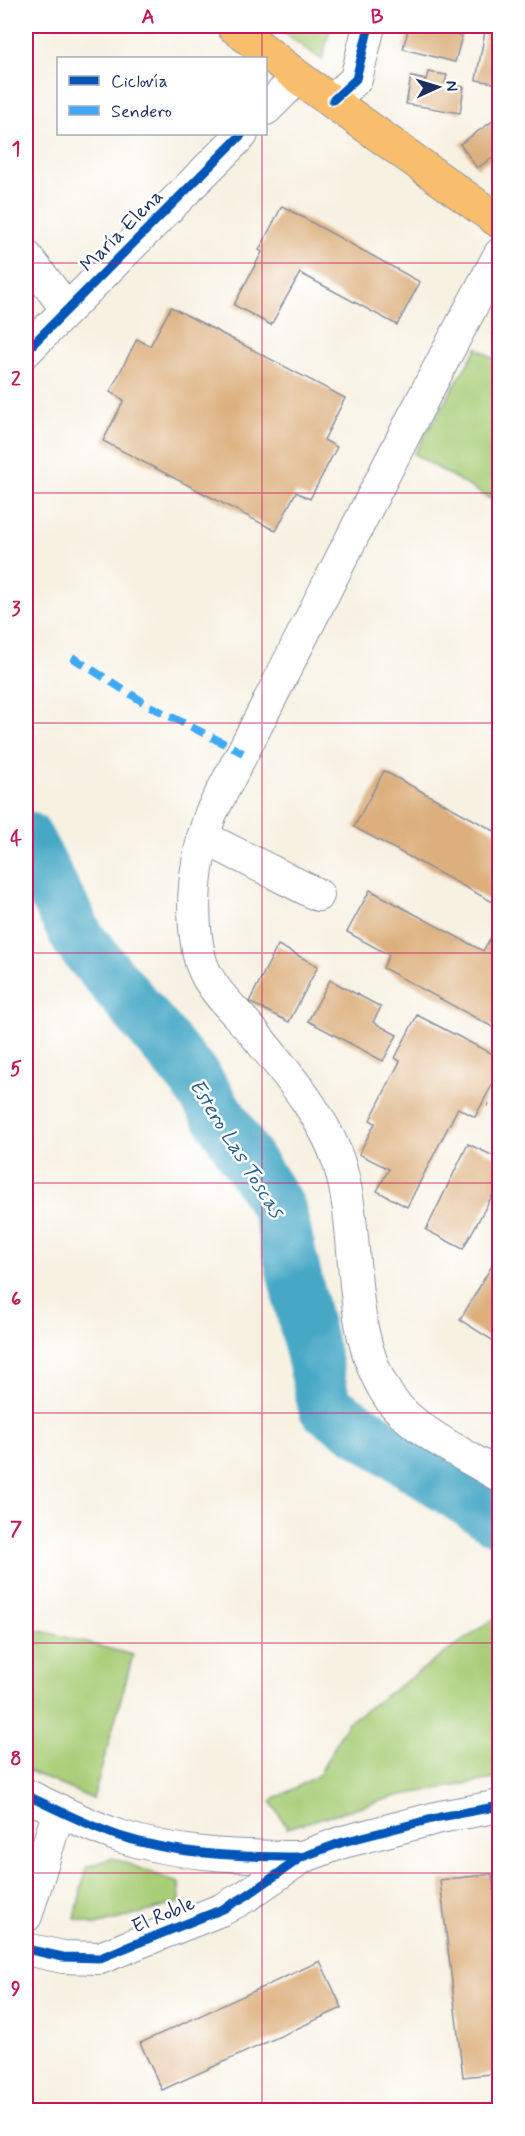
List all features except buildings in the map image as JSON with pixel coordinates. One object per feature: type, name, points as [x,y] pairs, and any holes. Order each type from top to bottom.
[{"type":"main road","points":[[233,26],[298,76],[500,222]]},
{"type":"street","points":[[333,100],[356,79],[369,26]]},
{"type":"street","points":[[267,108],[298,76]]},
{"type":"street","name":"María Elena","points":[[26,351],[241,135]]},
{"type":"street","points":[[500,254],[383,472],[316,611],[212,813],[202,837],[194,880],[195,920],[200,957],[215,990],[252,1031],[321,1124],[337,1160],[346,1197],[355,1283],[366,1340],[387,1395],[442,1443],[500,1476]]},
{"type":"street","points":[[26,256],[67,309]]},
{"type":"street","points":[[202,837],[318,895]]},
{"type":"street","name":"El Roble","points":[[26,1795],[118,1836],[161,1846],[228,1857],[302,1857]]},
{"type":"street","name":"El Roble","points":[[26,1949],[63,1957],[100,1958],[223,1909],[302,1857],[353,1839],[440,1817],[500,1806]]},
{"type":"street","points":[[26,1916],[59,1810]]},
{"type":"path","points":[[482,1103],[500,1109]]},
{"type":"green space","points":[[274,26],[331,26],[322,60]]},
{"type":"green space","points":[[477,348],[499,362],[499,504],[414,454]]},
{"type":"green space","points":[[499,1615],[499,1778],[397,1796],[287,1828],[271,1801],[319,1775],[347,1723]]},
{"type":"green space","points":[[26,1627],[133,1655],[93,1799],[26,1770]]},
{"type":"green space","points":[[112,1858],[179,1883],[180,1903],[96,1925],[75,1919],[86,1867]]},
{"type":"waterway","name":"Estero Las Toscas","points":[[26,838],[79,940],[196,1080],[279,1209],[325,1407],[500,1521]]},
{"type":"marked path","points":[[72,657],[148,705],[243,753]]},
{"type":"cycle path","points":[[333,100],[356,79],[369,26]]},
{"type":"cycle path","points":[[26,351],[241,135]]},
{"type":"cycle path","points":[[26,1795],[95,1827],[141,1842],[209,1854],[302,1857]]},
{"type":"cycle path","points":[[26,1949],[63,1957],[100,1958],[223,1909],[302,1857],[343,1842],[440,1817],[500,1806]]}]
